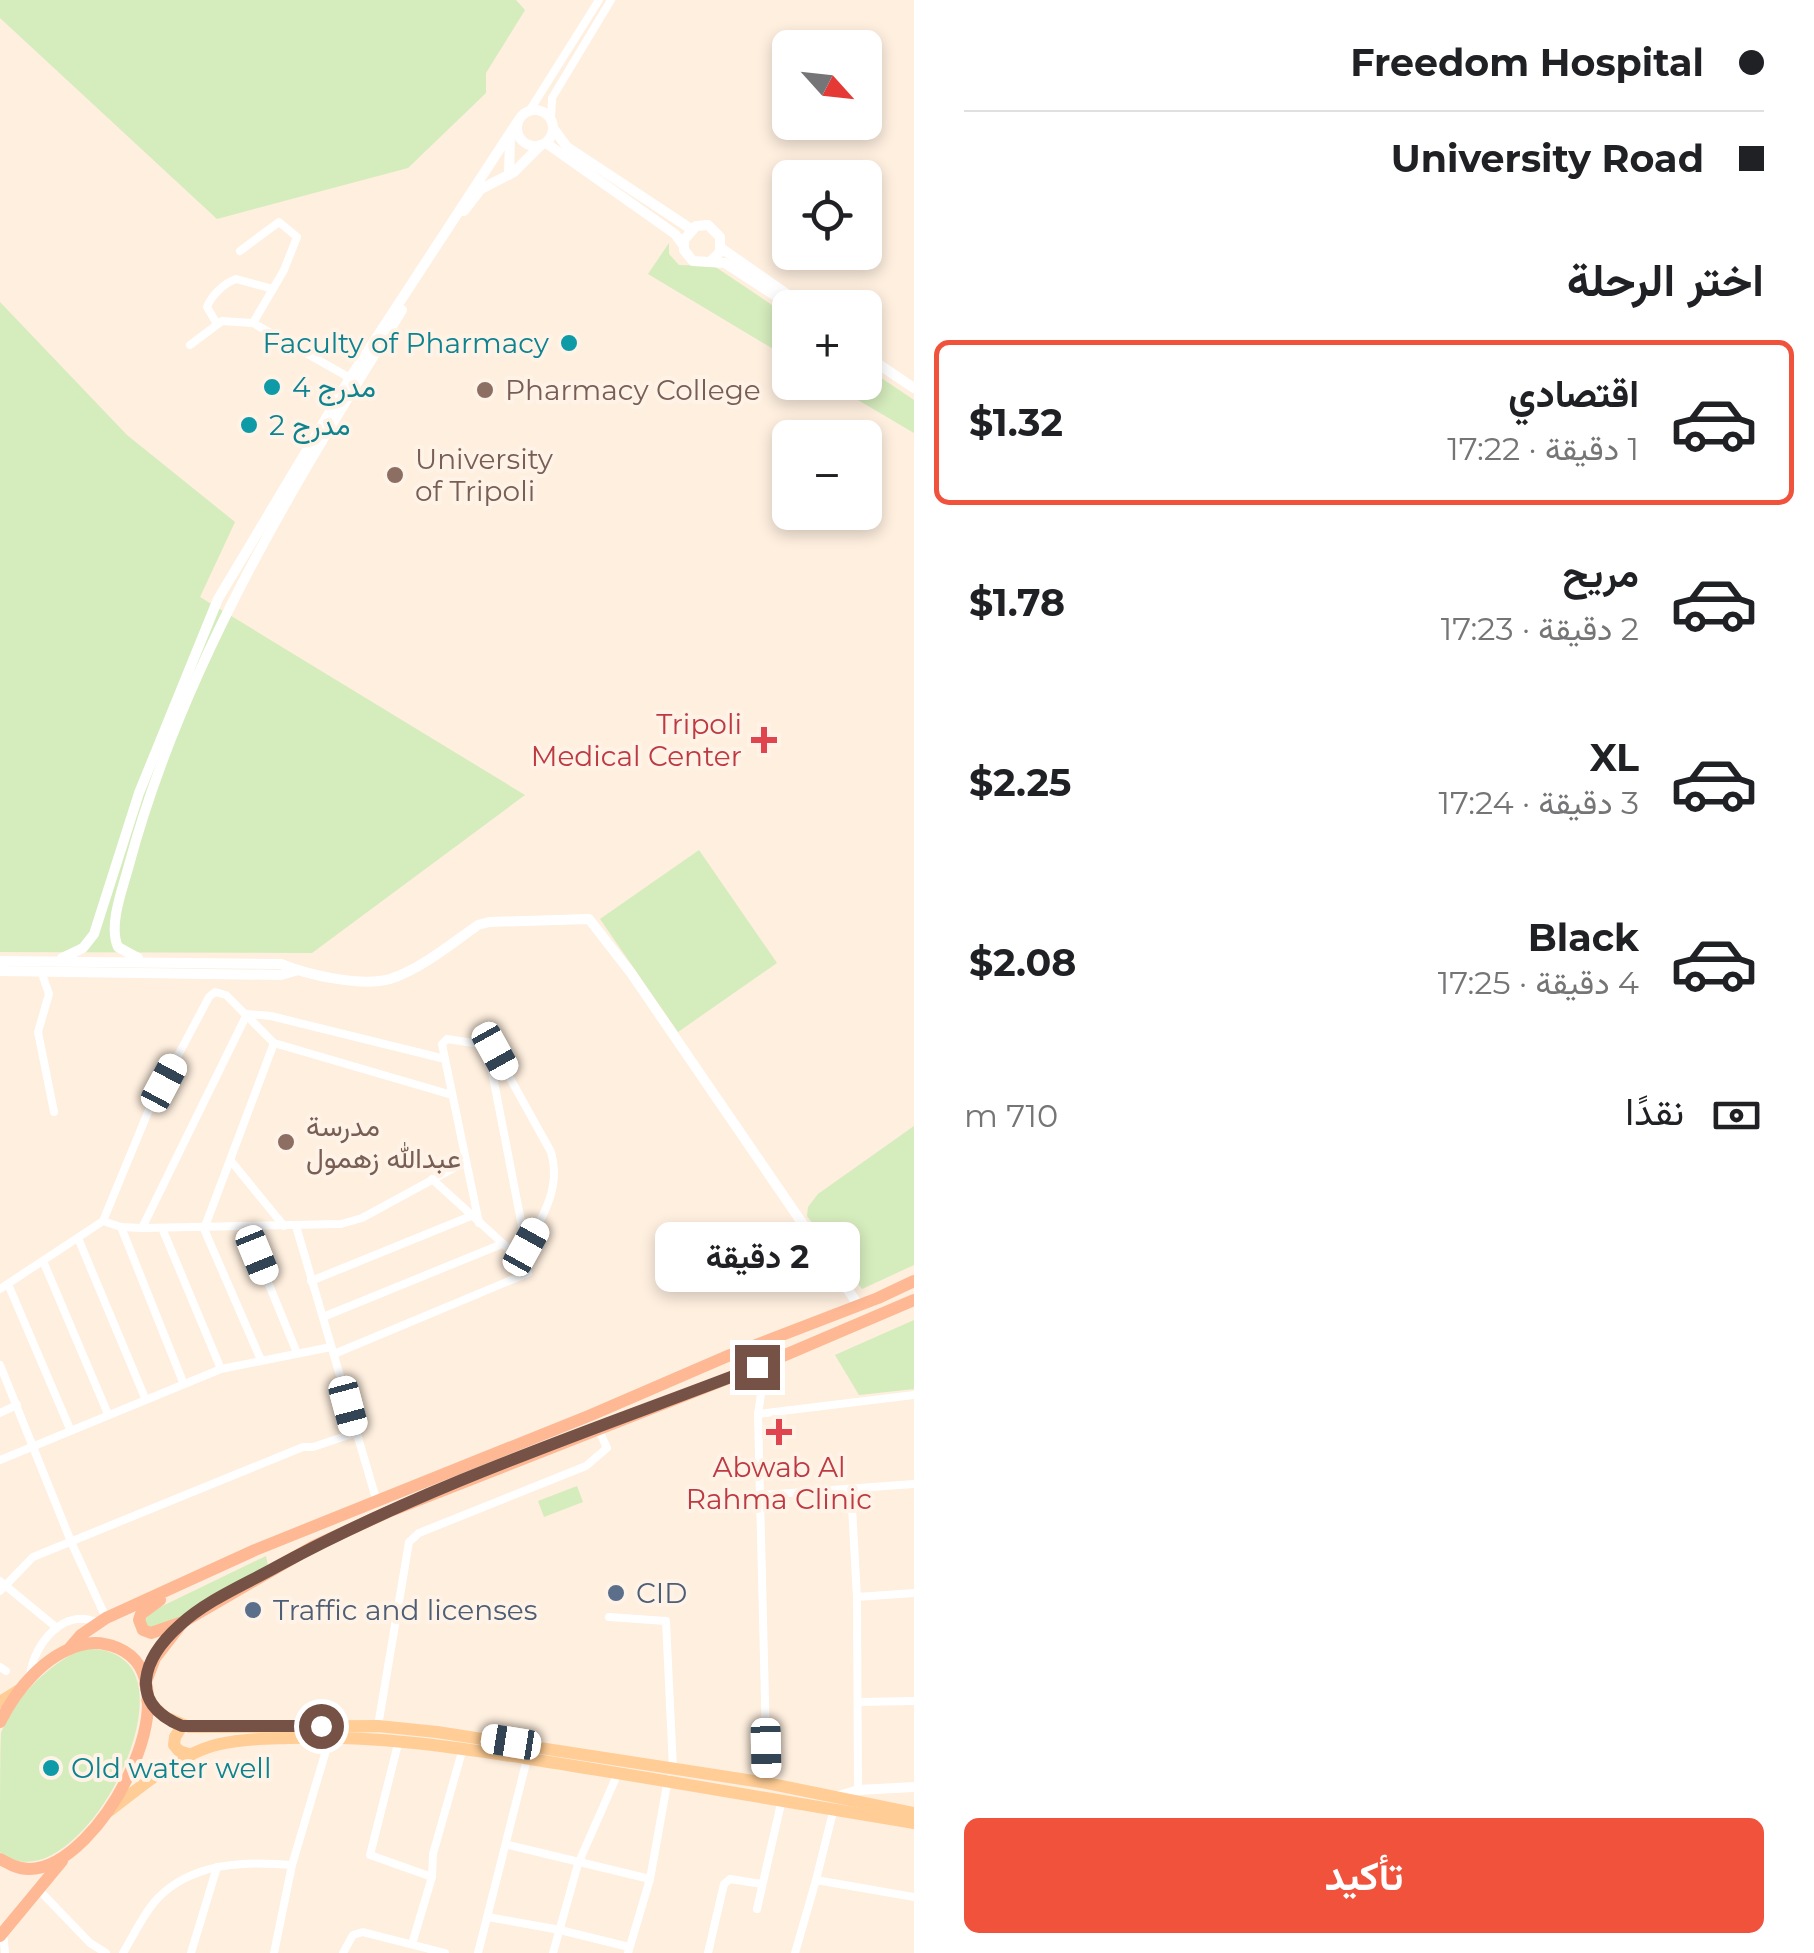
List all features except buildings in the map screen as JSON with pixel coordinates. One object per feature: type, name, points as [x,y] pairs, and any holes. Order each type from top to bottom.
[{"type":"highway","points":[[0,1722],[24,1685],[102,1621],[255,1550],[859,1306],[914,1280]]},
{"type":"highway","points":[[178,1586],[149,1607],[139,1620],[143,1630],[152,1633],[182,1622],[314,1546],[388,1512],[757,1367],[914,1300]]},
{"type":"highway","points":[[144,1684],[156,1658],[182,1622]]},
{"type":"highway","points":[[1,1934],[107,1812],[134,1768],[145,1729],[147,1700],[132,1657],[120,1649],[94,1642],[68,1648]]},
{"type":"highway","points":[[0,1859],[31,1869],[48,1864],[78,1844]]},
{"type":"main road","points":[[0,1702],[24,1685]]},
{"type":"main road","points":[[147,1700],[164,1717],[182,1726],[378,1726],[437,1732],[670,1774],[782,1800],[837,1802],[914,1813]]},
{"type":"main road","points":[[182,1726],[174,1736],[174,1745],[191,1755]]},
{"type":"main road","points":[[107,1812],[191,1755],[232,1742],[330,1737],[399,1740],[618,1772],[767,1784],[914,1823]]},
{"type":"street","points":[[55,961],[90,941],[120,874],[224,602],[350,378],[599,0]]},
{"type":"street","points":[[224,602],[453,228],[481,189],[509,175],[544,144],[552,124],[552,98],[611,0]]},
{"type":"street","points":[[530,110],[538,110],[567,147],[691,229]]},
{"type":"street","points":[[518,121],[517,132],[522,141],[531,146],[544,144],[675,234],[693,260],[725,264],[772,294]]},
{"type":"street","points":[[509,175],[510,135]]},
{"type":"street","points":[[240,252],[279,222],[297,236],[253,323]]},
{"type":"street","points":[[684,246],[691,229],[702,225],[713,228],[720,236],[721,248],[710,262]]},
{"type":"street","points":[[721,248],[781,290]]},
{"type":"street","points":[[217,324],[207,308],[209,301],[230,281],[273,288]]},
{"type":"street","points":[[190,346],[222,321],[253,323],[350,378]]},
{"type":"street","points":[[882,358],[914,380]]},
{"type":"street","points":[[882,366],[914,388]]},
{"type":"street","points":[[120,874],[114,930],[118,947],[154,963]]},
{"type":"street","points":[[106,898],[120,901]]},
{"type":"street","points":[[0,960],[281,964],[295,971],[366,982],[388,979],[489,922],[589,919],[631,973],[859,1306]]},
{"type":"street","points":[[0,971],[281,975],[295,971]]},
{"type":"street","points":[[41,971],[48,994],[38,1032],[54,1112]]},
{"type":"street","points":[[70,1430],[4,1286],[103,1221],[148,1112],[209,997],[220,992],[274,1043],[452,1095]]},
{"type":"street","points":[[247,1014],[270,1016],[445,1059]]},
{"type":"street","points":[[142,1228],[247,1014]]},
{"type":"street","points":[[479,1224],[442,1044],[447,1039],[486,1045],[495,1051],[552,1152],[552,1196],[520,1260]]},
{"type":"street","points":[[260,1360],[204,1228],[274,1043]]},
{"type":"street","points":[[486,1045],[526,1247]]},
{"type":"street","points":[[230,1160],[284,1226]]},
{"type":"street","points":[[103,1221],[142,1228],[352,1222],[465,1162]]},
{"type":"street","points":[[0,1460],[183,1382],[260,1360],[332,1350],[526,1277],[528,1269],[520,1260],[432,1179]]},
{"type":"street","points":[[310,1280],[471,1216]]},
{"type":"street","points":[[246,1226],[297,1354]]},
{"type":"street","points":[[296,1226],[377,1502]]},
{"type":"street","points":[[121,1227],[183,1382]]},
{"type":"street","points":[[162,1228],[221,1369]]},
{"type":"street","points":[[78,1238],[145,1398]]},
{"type":"street","points":[[323,1318],[502,1244]]},
{"type":"street","points":[[43,1261],[108,1414]]},
{"type":"street","points":[[0,1365],[102,1621],[76,1618],[56,1628],[36,1654],[24,1685]]},
{"type":"street","points":[[757,1367],[762,1394],[758,1414],[767,1784]]},
{"type":"street","points":[[758,1414],[914,1396]]},
{"type":"street","points":[[0,1413],[17,1406]]},
{"type":"street","points":[[378,1726],[409,1542],[419,1533],[586,1466],[607,1448],[598,1428]]},
{"type":"street","points":[[56,1628],[2,1586],[33,1557],[303,1447],[355,1433]]},
{"type":"street","points":[[761,1495],[914,1484]]},
{"type":"street","points":[[851,1489],[857,1597],[858,1790]]},
{"type":"street","points":[[857,1597],[914,1593]]},
{"type":"street","points":[[488,1917],[560,1930],[628,1950],[650,1879],[670,1774],[666,1621],[609,1617]]},
{"type":"street","points":[[858,1702],[914,1701]]},
{"type":"street","points":[[274,1953],[292,1865],[330,1737]]},
{"type":"street","points":[[399,1740],[370,1855],[432,1877]]},
{"type":"street","points":[[412,1944],[463,1748]]},
{"type":"street","points":[[478,1953],[527,1758]]},
{"type":"street","points":[[553,1953],[578,1864],[618,1772]]},
{"type":"street","points":[[795,1953],[837,1802],[858,1790],[914,1787]]},
{"type":"street","points":[[757,1909],[782,1800]]},
{"type":"street","points":[[508,1845],[650,1879]]},
{"type":"street","points":[[123,1953],[156,1900],[182,1881],[238,1862],[292,1865]]},
{"type":"street","points":[[191,1953],[203,1924],[217,1867]]},
{"type":"street","points":[[708,1953],[724,1884],[730,1879],[762,1884]]},
{"type":"street","points":[[816,1880],[914,1896]]},
{"type":"street","points":[[38,1889],[90,1944],[106,1953]]},
{"type":"street","points":[[343,1953],[353,1935],[363,1932],[445,1953]]},
{"type":"street","points":[[1,1934],[5,1953]]},
{"type":"green space","points":[[0,0],[516,0],[525,10],[486,73],[486,93],[408,168],[217,219],[0,18]]},
{"type":"green space","points":[[669,243],[669,254],[679,265],[714,266],[772,305],[772,348],[648,274]]},
{"type":"green space","points":[[0,302],[127,435],[235,522],[200,597],[525,795],[312,953],[0,952]]},
{"type":"green space","points":[[882,378],[914,400],[914,433],[858,400],[882,400]]},
{"type":"green space","points":[[699,850],[777,963],[678,1032],[600,919]]},
{"type":"green space","points":[[914,1126],[914,1265],[862,1289],[807,1216],[808,1207],[818,1194]]},
{"type":"green space","points":[[914,1320],[914,1389],[859,1395],[835,1355]]},
{"type":"green space","points":[[577,1486],[583,1502],[544,1517],[538,1501]]},
{"type":"green space","points":[[266,1556],[268,1566],[181,1618],[150,1631],[143,1621],[152,1611]]},
{"type":"green space","points":[[82,1649],[109,1652],[125,1661],[138,1685],[138,1719],[128,1757],[109,1795],[84,1829],[56,1852],[27,1862],[0,1852],[1,1733],[14,1707],[34,1684]]},
{"type":"place","name":"Faculty of Pharmacy","points":[[569,343]]},
{"type":"place","name":"مدرج 4","points":[[272,387]]},
{"type":"place","name":"Pharmacy College","points":[[485,390]]},
{"type":"place","name":"مدرج 2","points":[[249,425]]},
{"type":"place","name":"University of Tripoli","points":[[395,475]]},
{"type":"place","name":"Tripoli Medical Center","points":[[764,740]]},
{"type":"place","name":"مدرسة عبدالله زهمول","points":[[286,1142]]},
{"type":"place","name":"Abwab Al Rahma Clinic","points":[[779,1432]]},
{"type":"place","name":"CID","points":[[616,1593]]},
{"type":"place","name":"Traffic and licenses","points":[[253,1610]]},
{"type":"place","name":"Old water well","points":[[51,1768]]},
{"type":"route","points":[[321,1726],[182,1726],[164,1717],[147,1700],[144,1684],[165,1643],[182,1622],[314,1546],[388,1512],[757,1367]]}]
